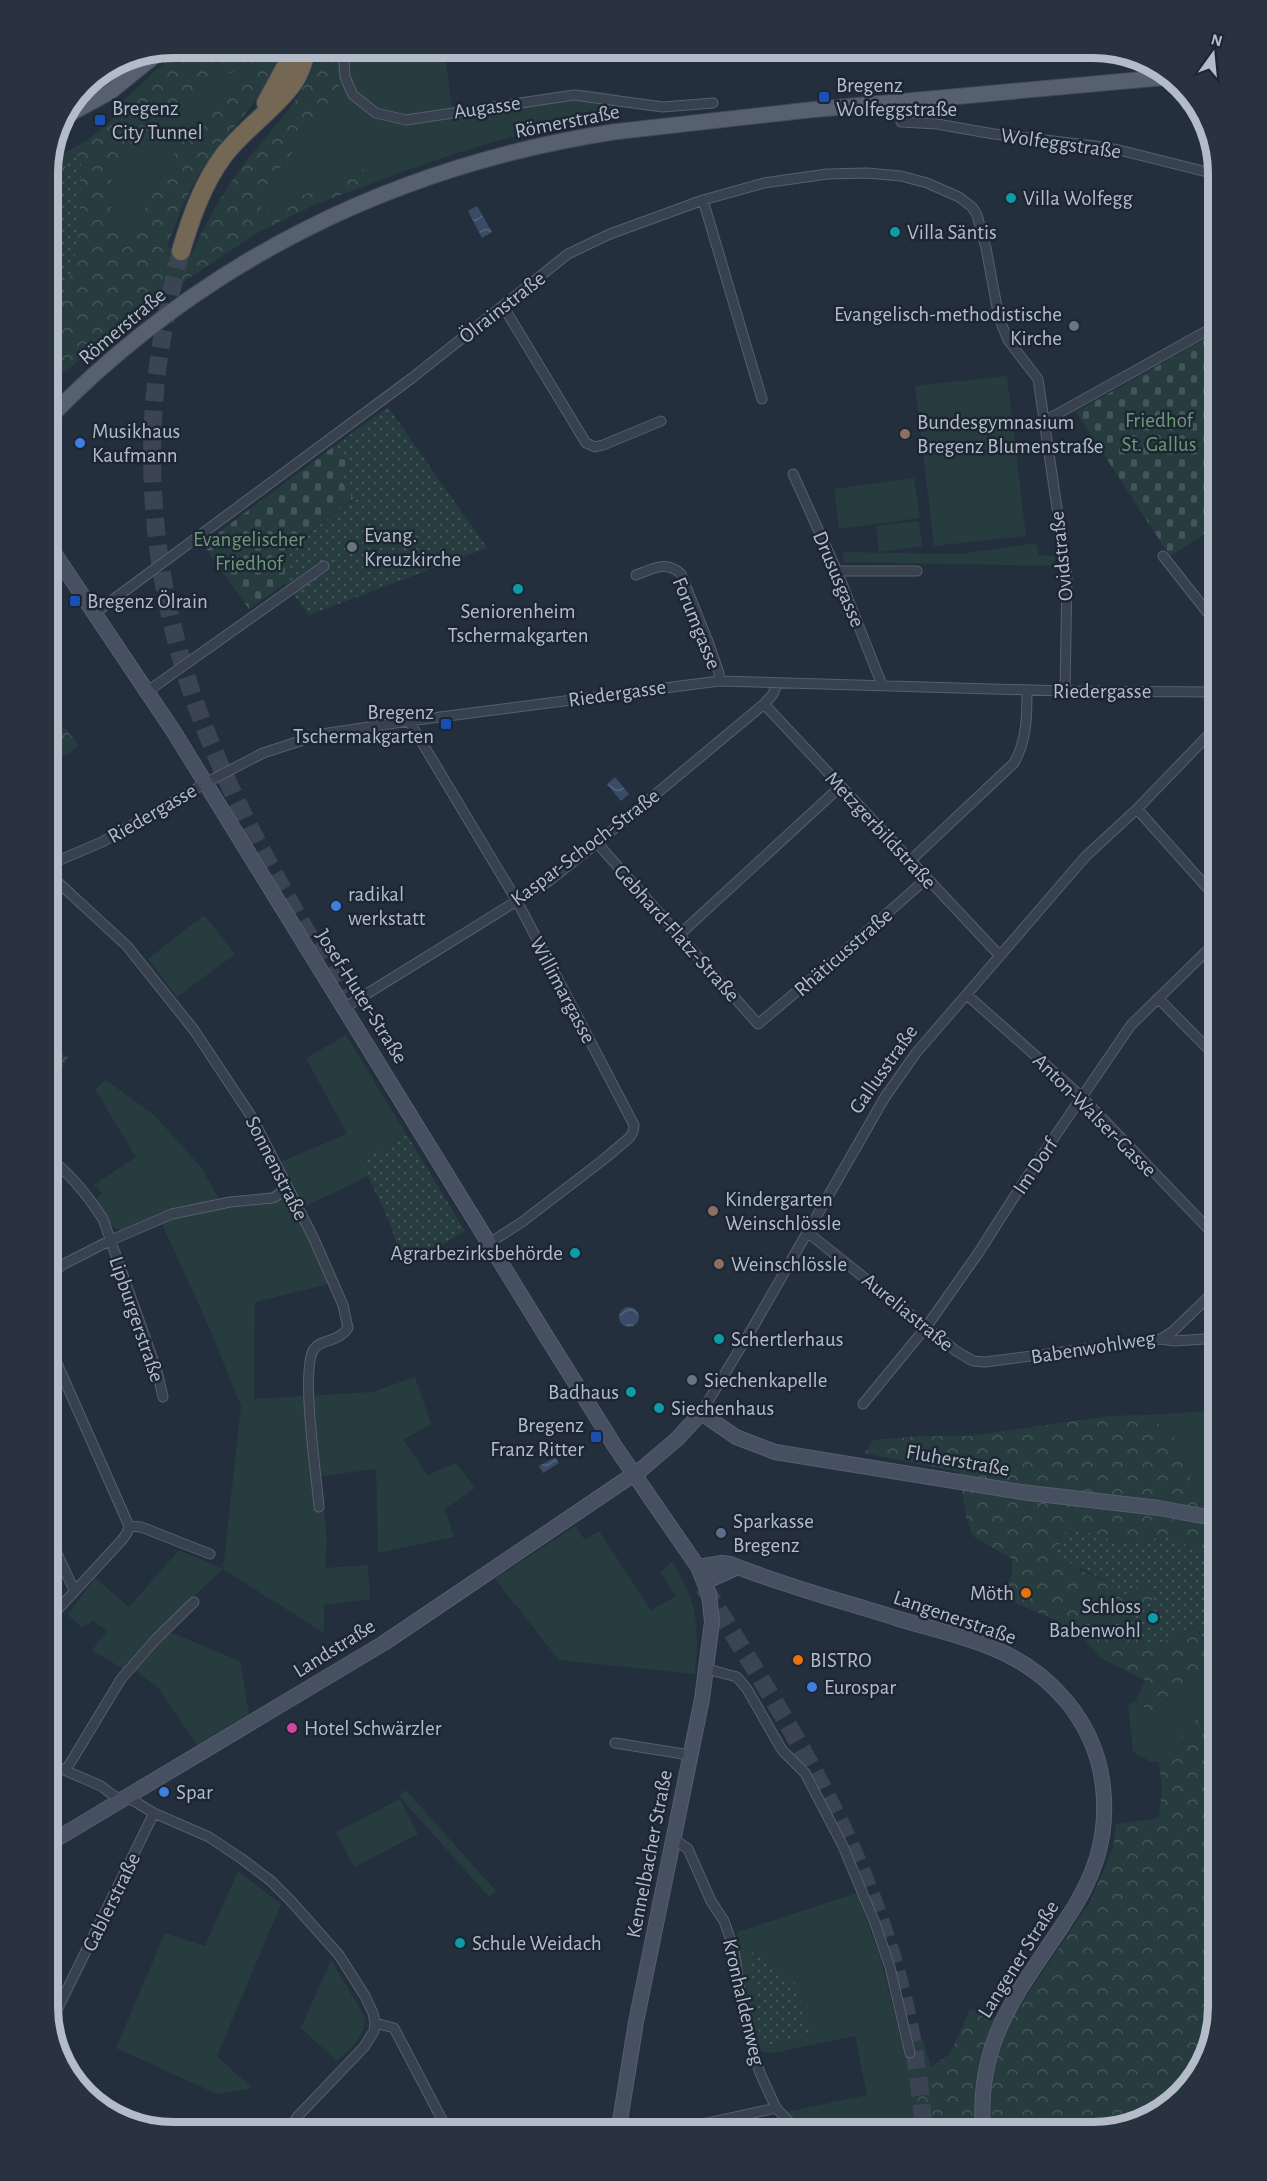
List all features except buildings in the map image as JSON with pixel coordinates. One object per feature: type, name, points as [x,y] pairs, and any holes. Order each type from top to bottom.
[{"type":"highway","points":[[254,122],[289,58]]},
{"type":"highway","points":[[181,251],[199,199],[211,176],[224,156],[254,122],[291,86],[304,58]]},
{"type":"main road","points":[[79,109],[110,92],[147,62]]},
{"type":"main road","name":"Römerstraße","points":[[59,408],[123,350],[172,310],[214,281],[315,224],[375,197],[472,162],[585,136],[613,132],[830,108],[1156,77]]},
{"type":"main road","name":"Josef-Huter-Straße","points":[[59,560],[148,691],[206,783],[488,1244],[634,1474]]},
{"type":"main road","name":"Gallusstraße","points":[[634,1474],[657,1458],[701,1413]]},
{"type":"main road","name":"Fluherstraße","points":[[701,1413],[736,1437],[775,1452],[1022,1492],[1159,1508],[1208,1517]]},
{"type":"main road","points":[[634,1474],[698,1567],[705,1582],[738,1568]]},
{"type":"main road","name":"Landstraße","points":[[58,1838],[384,1643],[634,1474]]},
{"type":"main road","name":"Langenerstraße","points":[[698,1567],[722,1563],[792,1587],[990,1647],[1033,1670],[1052,1684],[1074,1710],[1089,1735],[1102,1773],[1106,1811]]},
{"type":"main road","name":"Kennelbacher Straße","points":[[620,2122],[636,2022],[675,1839],[707,1669],[712,1622],[711,1601],[705,1582]]},
{"type":"main road","name":"Langener Straße","points":[[982,2122],[981,2101],[984,2076],[988,2054],[995,2035],[1009,2008],[1082,1897],[1098,1858],[1106,1811]]},
{"type":"street","name":"Augasse","points":[[345,58],[345,77],[353,95],[376,113],[406,120],[574,95],[663,107],[713,103]]},
{"type":"street","name":"Wolfeggstraße","points":[[901,122],[937,124],[994,134],[1111,148],[1208,173]]},
{"type":"street","name":"Ölrainstraße","points":[[95,613],[412,378],[568,254],[610,234],[702,200],[764,183],[827,174],[867,173],[901,176],[927,183],[958,197],[972,207]]},
{"type":"street","points":[[702,200],[762,399]]},
{"type":"street","name":"Ovidstraße","points":[[972,207],[977,215],[988,257],[999,318],[1008,340],[1038,379],[1067,576],[1065,691]]},
{"type":"street","points":[[503,306],[586,443],[595,447],[603,445],[661,421]]},
{"type":"street","points":[[1043,422],[1208,330]]},
{"type":"street","name":"Drususgasse","points":[[793,474],[837,571],[882,685]]},
{"type":"street","points":[[1163,556],[1208,613]]},
{"type":"street","points":[[148,691],[324,566]]},
{"type":"street","name":"Forumgasse","points":[[636,575],[660,566],[672,567],[683,577],[709,644],[719,673],[719,681]]},
{"type":"street","points":[[837,571],[917,571]]},
{"type":"street","name":"Riedergasse","points":[[59,860],[102,842],[263,753],[322,734],[409,721],[719,681],[1065,691],[1208,692]]},
{"type":"street","name":"Kaspar-Schoch-Straße","points":[[344,1008],[549,880],[764,704],[773,694],[777,683]]},
{"type":"street","points":[[909,861],[1014,763],[1023,748],[1027,717],[1027,690]]},
{"type":"street","name":"Metzgerbildstraße","points":[[764,704],[1000,956]]},
{"type":"street","name":"Willimargasse","points":[[409,721],[517,901],[634,1125],[633,1132],[628,1138],[522,1222],[488,1244]]},
{"type":"street","name":"Gallusstraße","points":[[701,1413],[899,1075],[1086,856],[1137,809],[1208,735]]},
{"type":"street","points":[[678,936],[841,786]]},
{"type":"street","points":[[1137,809],[1208,889]]},
{"type":"street","name":"Gebhard-Flatz-Straße","points":[[597,843],[758,1023]]},
{"type":"street","name":"Rhäticusstraße","points":[[758,1023],[839,956],[926,879]]},
{"type":"street","name":"Sonnenstraße","points":[[59,883],[127,946],[194,1030],[254,1119],[324,1261],[343,1305],[348,1328],[341,1337],[319,1344],[314,1348],[310,1358],[308,1386],[319,1507]]},
{"type":"street","name":"Im Dorf","points":[[863,1404],[927,1326],[1131,1025],[1208,950]]},
{"type":"street","name":"Anton-Walser-Gasse","points":[[967,995],[1081,1096],[1208,1229]]},
{"type":"street","points":[[1158,998],[1208,1049]]},
{"type":"street","name":"Lipburgerstraße","points":[[58,1165],[89,1198],[103,1219],[109,1241],[158,1371],[163,1397]]},
{"type":"street","points":[[58,1268],[109,1241],[172,1214],[231,1202],[273,1198],[288,1189]]},
{"type":"street","name":"Aureliastraße","points":[[807,1232],[956,1351],[973,1361],[985,1362]]},
{"type":"street","name":"Babenwohlweg","points":[[985,1362],[1161,1339],[1172,1332],[1208,1298]]},
{"type":"street","points":[[1161,1339],[1174,1341],[1208,1339]]},
{"type":"street","points":[[58,1366],[129,1526],[122,1540],[58,1608]]},
{"type":"street","points":[[129,1526],[141,1527],[210,1554]]},
{"type":"street","points":[[58,1556],[74,1590]]},
{"type":"street","points":[[66,1770],[121,1678],[194,1602]]},
{"type":"street","points":[[707,1669],[737,1677],[747,1689],[782,1750],[805,1773],[843,1846],[875,1923],[890,1967],[910,2053]]},
{"type":"street","points":[[615,1743],[690,1755]]},
{"type":"street","points":[[58,1767],[101,1786],[114,1796],[134,1801],[154,1814],[209,1838],[242,1858],[271,1881],[309,1919],[339,1955],[365,1996],[375,2023],[370,2039],[294,2122]]},
{"type":"street","name":"Gablerstraße","points":[[58,2008],[154,1814]]},
{"type":"street","name":"Kronhaldenweg","points":[[675,1839],[688,1849],[711,1901],[724,1921],[734,1948],[740,2002],[747,2034],[760,2073],[776,2108],[789,2122]]},
{"type":"street","points":[[375,2023],[393,2028],[443,2122]]},
{"type":"street","points":[[712,2122],[776,2108]]},
{"type":"green space","points":[[169,58],[278,58],[262,91],[211,156],[191,188],[167,246],[191,255],[227,188],[297,97],[316,58],[344,58],[338,90],[329,106],[267,185],[259,214],[363,169],[376,182],[314,205],[259,232],[180,284],[59,377],[59,176],[64,153],[85,142],[115,117],[121,103]],"holes":[[[241,70],[234,86],[190,131],[164,171],[135,228],[116,230],[107,190],[121,160],[166,126],[209,79]]]},
{"type":"green space","points":[[343,58],[445,58],[452,107],[581,89],[619,94],[620,119],[557,127],[526,134],[465,150],[376,182],[363,169],[258,214],[267,185],[329,106]]},
{"type":"green space","points":[[242,69],[237,86],[200,118],[163,172],[135,228],[116,230],[107,190],[121,160],[166,126],[209,78]]},
{"type":"green space","points":[[77,154],[81,160],[80,215],[74,263],[59,315],[59,199],[67,161]]},
{"type":"green space","name":"Friedhof St. Gallus","points":[[1208,337],[1208,532],[1170,556],[1076,412]]},
{"type":"green space","points":[[1007,376],[1026,536],[934,546],[915,386]]},
{"type":"green space","points":[[388,407],[487,548],[309,615],[285,583],[295,575],[282,554],[354,499],[337,475],[350,465],[336,445]]},
{"type":"green space","name":"Evangelischer Friedhof","points":[[336,445],[351,465],[354,498],[282,553],[295,576],[249,609],[203,544]]},
{"type":"green space","points":[[914,478],[920,518],[839,529],[834,489]]},
{"type":"green space","points":[[919,521],[922,546],[879,552],[876,526]]},
{"type":"green space","points":[[1036,543],[1039,555],[1055,556],[1054,566],[843,562],[843,552],[960,554]]},
{"type":"green space","points":[[59,724],[67,730],[79,746],[59,760]]},
{"type":"green space","points":[[204,915],[235,954],[177,997],[148,959]]},
{"type":"green space","points":[[346,1035],[407,1135],[361,1161],[369,1176],[297,1210],[328,1284],[255,1302],[254,1399],[372,1392],[415,1377],[431,1424],[403,1440],[428,1475],[456,1463],[475,1488],[445,1509],[454,1537],[378,1553],[376,1469],[321,1476],[327,1543],[325,1568],[368,1565],[370,1599],[324,1605],[324,1633],[223,1569],[241,1406],[209,1327],[158,1215],[122,1230],[117,1229],[106,1218],[96,1199],[102,1193],[94,1185],[136,1157],[95,1089],[106,1080],[154,1115],[201,1167],[219,1199],[270,1192],[279,1184],[273,1165],[347,1134],[306,1058]]},
{"type":"green space","points":[[59,1051],[68,1057],[61,1071],[59,1071]]},
{"type":"green space","points":[[407,1135],[465,1231],[405,1267],[389,1221],[361,1161]]},
{"type":"green space","points":[[1208,1411],[1208,1496],[1192,1487],[1185,1446],[1148,1415]]},
{"type":"green space","points":[[1148,1415],[1185,1446],[1192,1487],[1208,1496],[1208,1558],[1205,1560],[1174,1536],[1122,1543],[1069,1527],[1080,1570],[1116,1586],[1126,1595],[1142,1583],[1158,1596],[1167,1640],[1193,1625],[1206,1647],[1208,1646],[1208,1668],[1196,1674],[1150,1713],[1136,1700],[1145,1681],[1101,1658],[1082,1637],[1055,1620],[1002,1597],[1012,1573],[1012,1559],[973,1536],[966,1516],[959,1472],[864,1453],[874,1440],[922,1436],[969,1436],[1109,1416]]},
{"type":"green space","points":[[575,1526],[585,1540],[599,1531],[651,1610],[676,1596],[660,1572],[672,1562],[688,1591],[695,1616],[697,1642],[695,1674],[559,1660],[495,1579]]},
{"type":"green space","points":[[1069,1527],[1122,1543],[1174,1536],[1205,1560],[1208,1558],[1208,1646],[1206,1647],[1198,1629],[1193,1625],[1167,1640],[1151,1645],[1138,1638],[1128,1620],[1158,1595],[1142,1583],[1126,1595],[1116,1586],[1053,1554]]},
{"type":"green space","points":[[179,1550],[223,1569],[160,1628],[240,1661],[249,1714],[197,1745],[159,1689],[127,1663],[123,1669],[92,1650],[107,1631],[93,1621],[82,1628],[68,1615],[95,1578],[129,1607]]},
{"type":"green space","points":[[1208,1669],[1208,1704],[1199,1717],[1159,1762],[1151,1762],[1133,1752],[1128,1706],[1136,1700],[1150,1713],[1196,1674]]},
{"type":"green space","points":[[1208,1706],[1208,2023],[1200,2052],[1189,2071],[1169,2094],[1157,2103],[1138,2114],[1109,2122],[916,2122],[916,2101],[931,2067],[950,2054],[970,2009],[1010,2021],[1091,1900],[1113,1848],[1116,1824],[1159,1818],[1162,1789],[1159,1762]]},
{"type":"green space","points":[[406,1790],[496,1891],[489,1897],[399,1796]]},
{"type":"green space","points":[[400,1799],[418,1834],[354,1867],[336,1832]]},
{"type":"green space","points":[[238,1871],[281,1904],[217,2056],[252,2088],[217,2094],[116,2048],[165,1933],[205,1946]]},
{"type":"green space","points":[[857,1893],[880,1957],[902,2043],[923,2039],[931,2067],[916,2101],[916,2122],[796,2122],[787,2112],[867,2095],[855,2036],[774,2053],[756,2051],[738,1961],[737,1932]]},
{"type":"green space","points":[[749,1950],[796,1984],[809,2034],[761,2047]]},
{"type":"green space","points":[[331,1960],[365,2017],[360,2036],[337,2061],[301,2028]]},
{"type":"water","points":[[477,206],[492,232],[482,238],[468,211]]},
{"type":"water","points":[[615,777],[629,794],[621,801],[607,784]]},
{"type":"water","points":[[629,1307],[636,1310],[639,1317],[636,1324],[629,1327],[622,1324],[619,1317],[622,1310]]},
{"type":"water","points":[[555,1457],[559,1463],[543,1473],[539,1466]]},
{"type":"tunnel","points":[[181,251],[162,339],[152,432],[154,512],[173,630],[196,705],[227,780],[263,853],[343,995]]},
{"type":"tunnel","points":[[704,1587],[815,1773],[835,1812],[869,1890],[890,1949],[906,2009],[923,2122]]},
{"type":"place","name":"Bregenz Wolfeggstraße","points":[[824,97]]},
{"type":"place","name":"Bregenz City Tunnel","points":[[100,120]]},
{"type":"place","name":"Villa Wolfegg","points":[[1011,198]]},
{"type":"place","name":"Villa Säntis","points":[[895,232]]},
{"type":"place","name":"Evangelisch-methodistische Kirche","points":[[1074,326]]},
{"type":"place","name":"Bundesgymnasium Bregenz Blumenstraße","points":[[905,434]]},
{"type":"place","name":"Musikhaus Kaufmann","points":[[80,443]]},
{"type":"place","name":"Evang. Kreuzkirche","points":[[352,547]]},
{"type":"place","name":"Seniorenheim Tschermakgarten","points":[[518,589]]},
{"type":"place","name":"Bregenz Ölrain","points":[[75,601]]},
{"type":"place","name":"Bregenz Tschermakgarten","points":[[446,724]]},
{"type":"place","name":"radikal werkstatt","points":[[336,906]]},
{"type":"place","name":"Kindergarten Weinschlössle","points":[[713,1211]]},
{"type":"place","name":"Agrarbezirksbehörde","points":[[575,1253]]},
{"type":"place","name":"Weinschlössle","points":[[719,1264]]},
{"type":"place","name":"Schertlerhaus","points":[[719,1339]]},
{"type":"place","name":"Siechenkapelle","points":[[692,1380]]},
{"type":"place","name":"Badhaus","points":[[631,1392]]},
{"type":"place","name":"Siechenhaus","points":[[659,1408]]},
{"type":"place","name":"Bregenz Franz Ritter","points":[[596,1437]]},
{"type":"place","name":"Sparkasse Bregenz","points":[[721,1533]]},
{"type":"place","name":"Möth","points":[[1026,1593]]},
{"type":"place","name":"Schloss Babenwohl","points":[[1153,1618]]},
{"type":"place","name":"BISTRO","points":[[798,1660]]},
{"type":"place","name":"Eurospar","points":[[812,1687]]},
{"type":"place","name":"Hotel Schwärzler","points":[[292,1728]]},
{"type":"place","name":"Spar","points":[[164,1792]]},
{"type":"place","name":"Schule Weidach","points":[[460,1943]]}]
